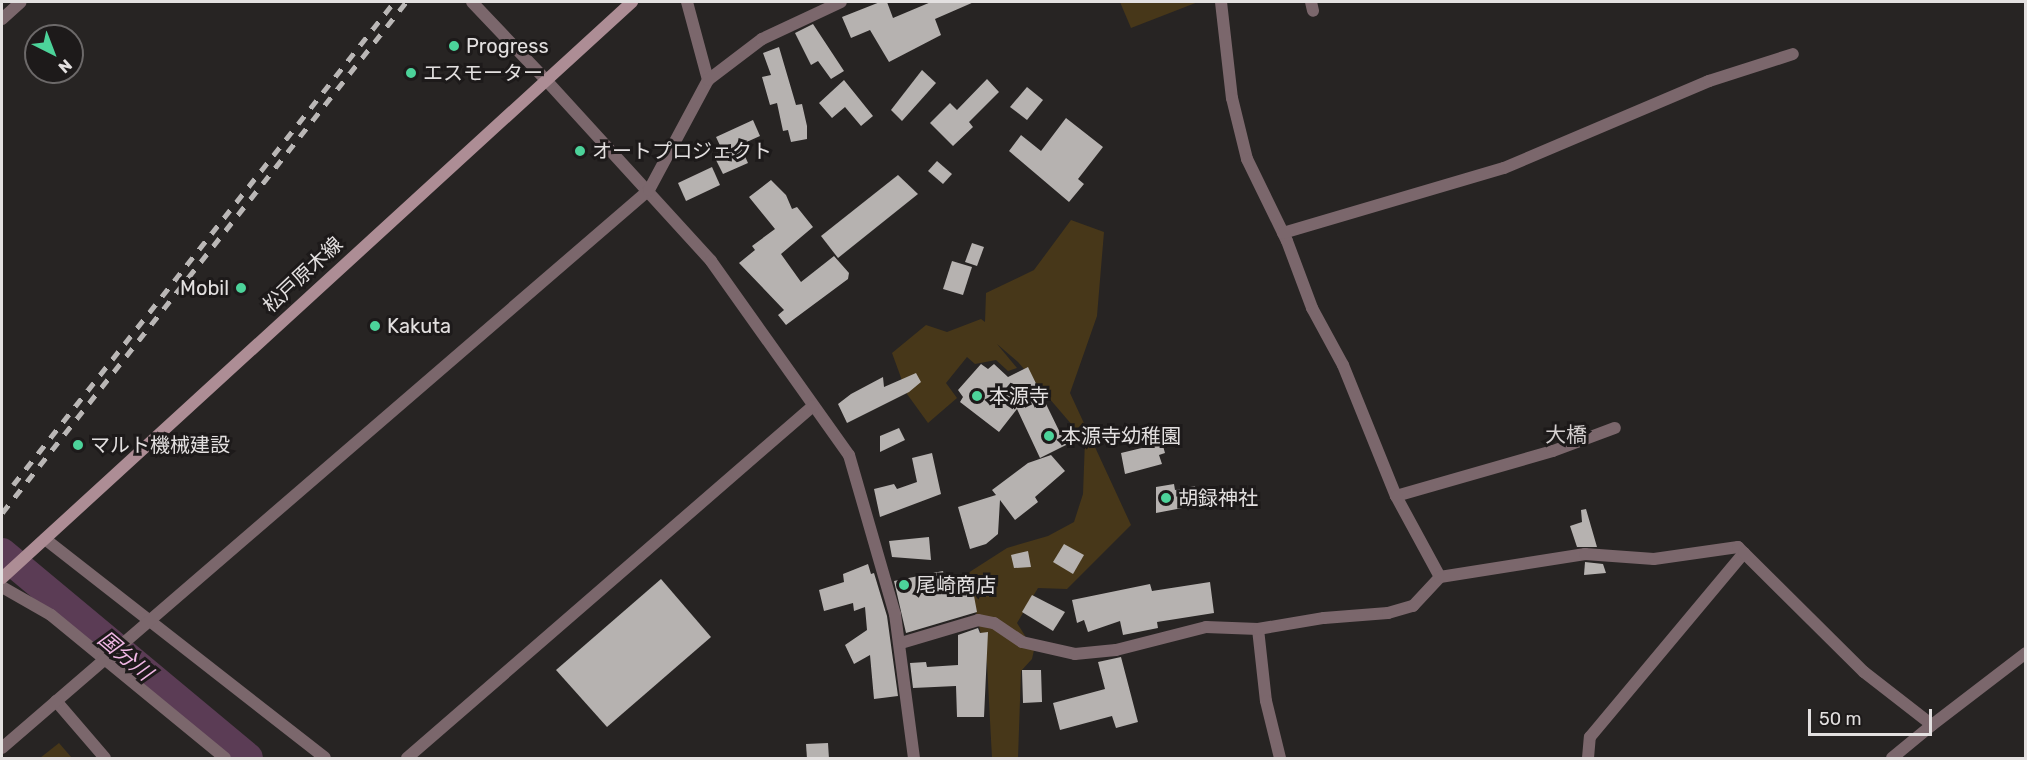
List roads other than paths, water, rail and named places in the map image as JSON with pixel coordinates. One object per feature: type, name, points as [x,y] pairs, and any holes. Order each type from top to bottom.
[{"type":"main road","name":"松戸原木線","points":[[2,578],[545,79],[632,2]]},
{"type":"street","points":[[2,19],[21,2]]},
{"type":"street","points":[[472,2],[649,190],[752,314],[855,468],[901,643],[914,759]]},
{"type":"street","points":[[687,2],[708,80]]},
{"type":"street","points":[[2,748],[649,190],[708,80],[762,39],[841,2]]},
{"type":"street","points":[[1221,2],[1236,120],[1247,159],[1283,233],[1396,496],[1440,577]]},
{"type":"street","points":[[1283,233],[1504,168],[1708,81],[1793,54]]},
{"type":"street","points":[[407,759],[813,406]]},
{"type":"street","points":[[1396,496],[1553,451],[1615,428]]},
{"type":"street","points":[[45,538],[325,759]]},
{"type":"street","points":[[901,643],[978,620],[994,623],[1022,642],[1076,654],[1116,650],[1206,627],[1258,629],[1324,618],[1388,614],[1413,606],[1440,577],[1585,554],[1654,559],[1738,547],[1864,672],[1932,725]]},
{"type":"street","points":[[1588,759],[1590,736],[1744,553]]},
{"type":"street","points":[[2,587],[51,615],[225,759]]},
{"type":"street","points":[[1258,629],[1266,701],[1280,759]]},
{"type":"street","points":[[1892,759],[2025,653]]},
{"type":"street","points":[[56,701],[105,759]]},
{"type":"waterway","name":"国分川","points":[[2,553],[248,758]]},
{"type":"railway","points":[[13,485],[394,2]]},
{"type":"railway","points":[[2,513],[406,2]]},
{"type":"place","name":"Progress","points":[[454,46]]},
{"type":"place","name":"エスモーター","points":[[411,73]]},
{"type":"place","name":"オートプロジェクト","points":[[580,151]]},
{"type":"place","name":"Mobil","points":[[241,288]]},
{"type":"place","name":"Kakuta","points":[[375,326]]},
{"type":"place","name":"本源寺","points":[[977,396]]},
{"type":"place","name":"本源寺幼稚園","points":[[1049,436]]},
{"type":"place","name":"マルト機械建設","points":[[78,445]]},
{"type":"place","name":"胡録神社","points":[[1166,498]]},
{"type":"place","name":"尾崎商店","points":[[904,585]]},
{"type":"district","name":"大橋","points":[[1566,435]]}]
